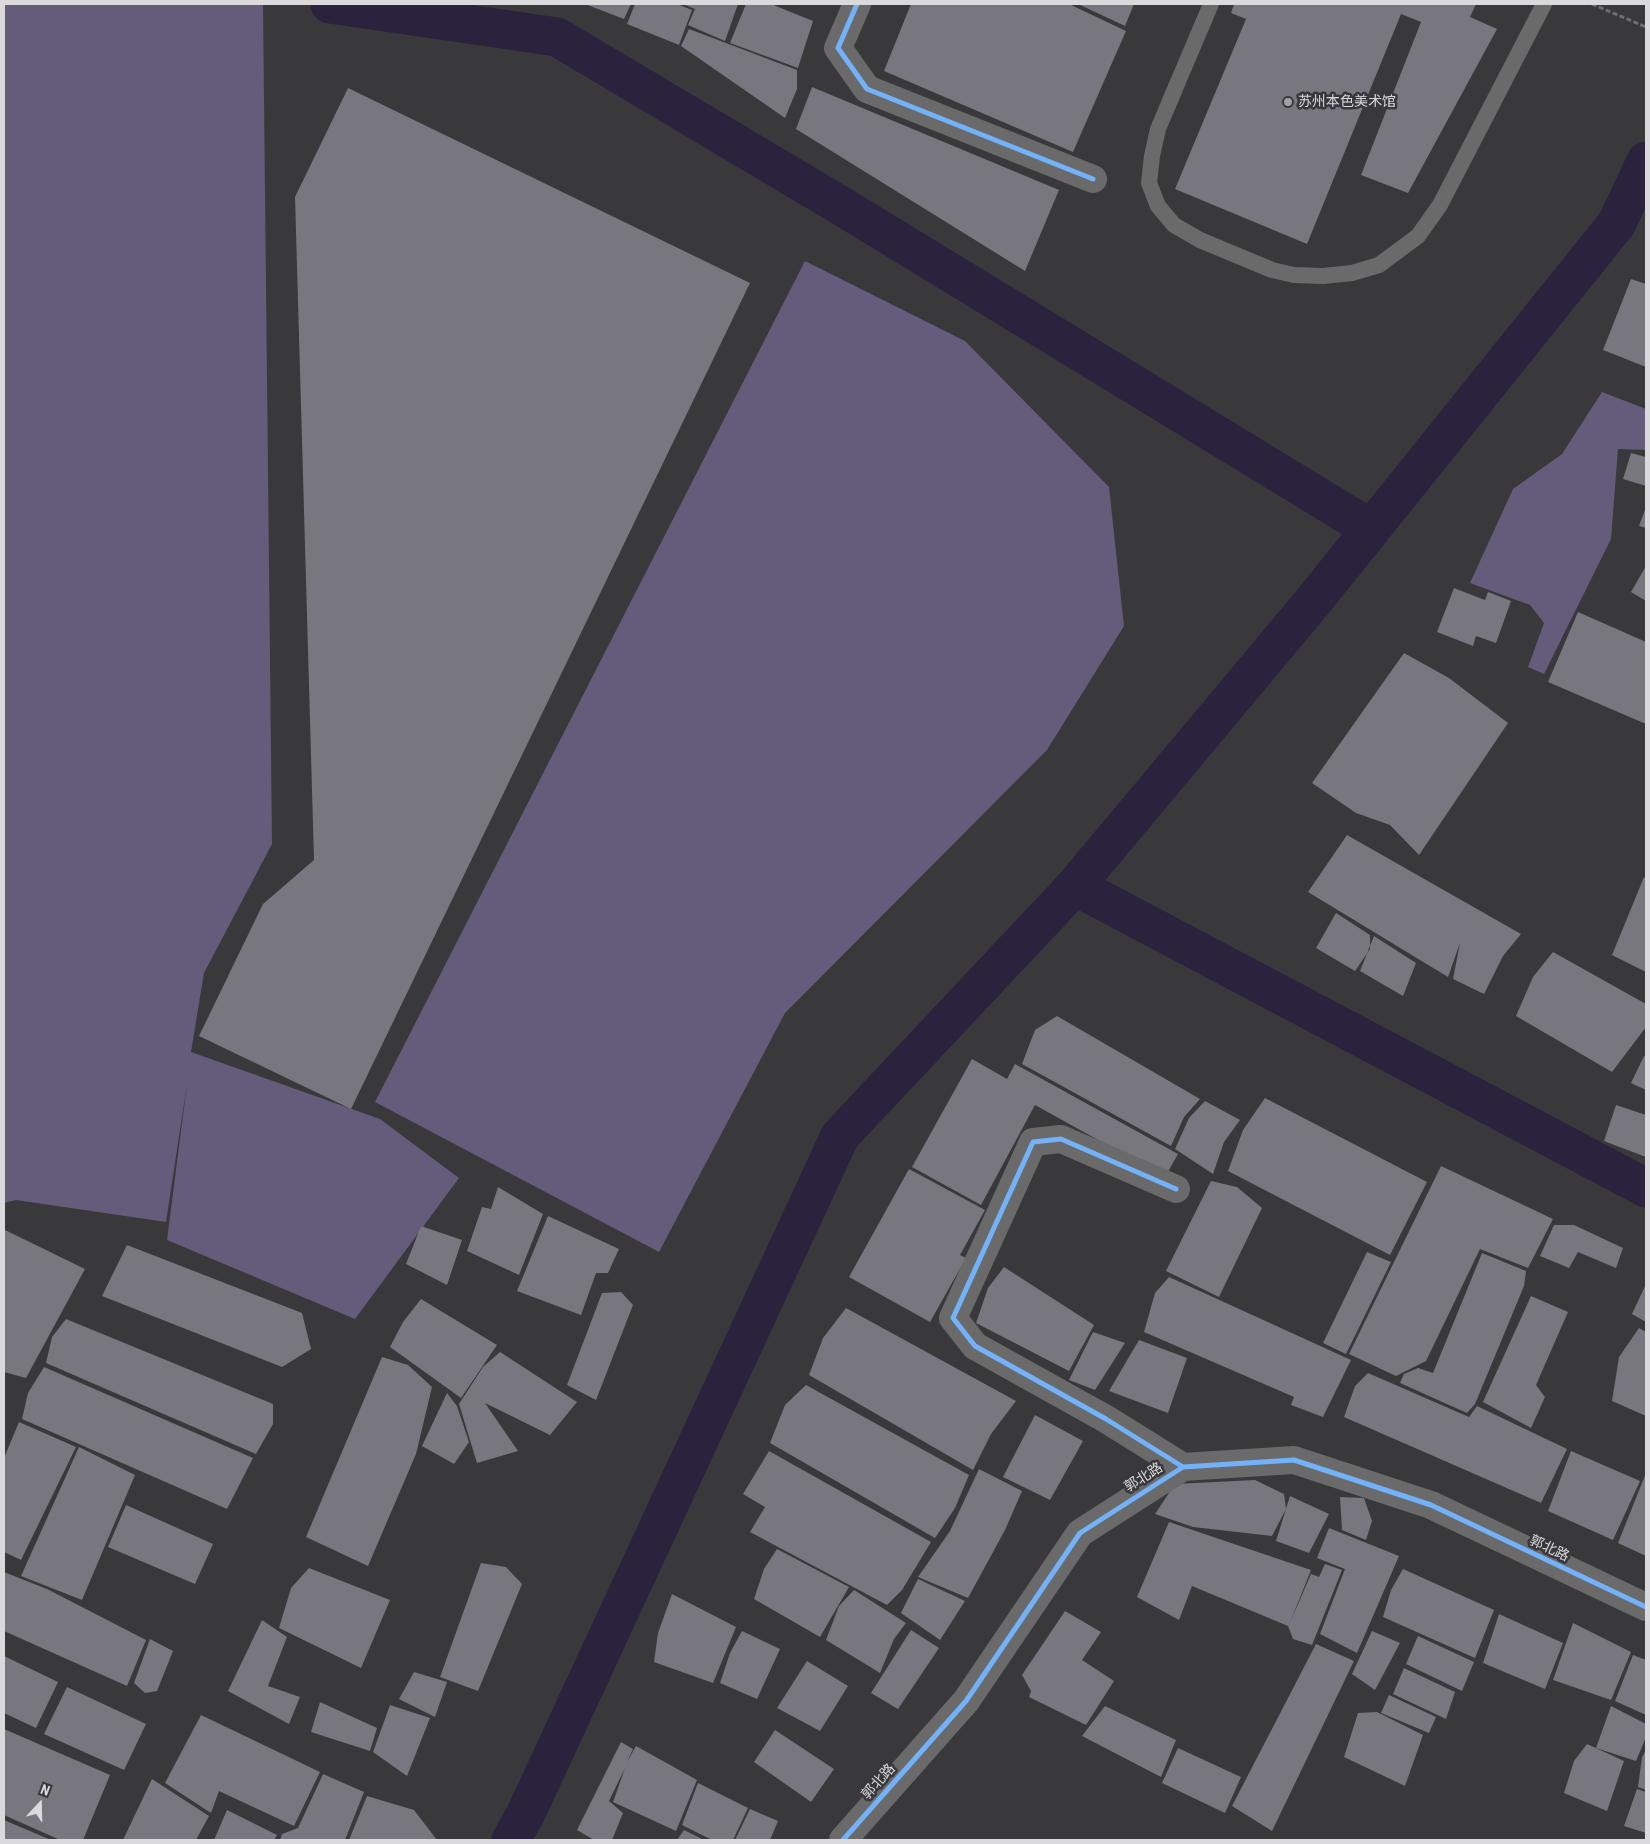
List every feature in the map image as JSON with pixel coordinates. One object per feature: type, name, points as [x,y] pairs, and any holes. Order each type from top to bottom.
[{"type":"street","points":[[857,4],[838,48],[867,89],[1094,179]]},
{"type":"street","points":[[1176,1189],[1061,1138],[1033,1142],[953,1318],[975,1346],[1106,1419],[1183,1467]]},
{"type":"street","name":"郭北路","points":[[843,1840],[966,1702],[1080,1532],[1183,1467],[1294,1460],[1431,1505],[1646,1607]]},
{"type":"lane","points":[[1211,4],[1158,129],[1152,156],[1149,184],[1158,206],[1174,225],[1200,240],[1272,270],[1294,275],[1323,276],[1352,273],[1379,265],[1418,236],[1440,205],[1544,4]]},
{"type":"path","points":[[1592,4],[1646,27]]},
{"type":"shaded area","points":[[4,4],[263,4],[272,844],[204,973],[191,1052],[380,1119],[459,1178],[355,1319],[167,1240],[187,1084],[166,1222],[16,1200],[4,1203]]},
{"type":"shaded area","points":[[805,261],[965,341],[1109,487],[1124,626],[1047,750],[785,1013],[659,1252],[375,1102]]},
{"type":"shaded area","points":[[1602,392],[1646,409],[1646,450],[1618,449],[1611,539],[1544,674],[1528,667],[1544,623],[1530,605],[1470,583],[1513,489],[1562,454]]},
{"type":"building","points":[[585,4],[631,4],[624,19]]},
{"type":"building","points":[[635,4],[677,4],[692,10],[679,45],[627,24]]},
{"type":"building","points":[[683,4],[738,4],[725,41],[688,25],[695,9]]},
{"type":"building","points":[[746,4],[771,4],[813,21],[798,68],[730,43]]},
{"type":"building","points":[[911,4],[1069,4],[1126,31],[1073,152],[884,71]]},
{"type":"building","points":[[1078,4],[1134,4],[1125,26]]},
{"type":"building","name":"苏州本色美术馆","points":[[1234,4],[1476,4],[1470,17],[1497,29],[1408,193],[1361,175],[1421,22],[1401,14],[1307,244],[1175,189],[1246,19],[1231,13]]},
{"type":"building","points":[[689,29],[797,70],[797,89],[785,118],[681,46]]},
{"type":"building","points":[[812,87],[1059,190],[1025,271],[796,129]]},
{"type":"building","points":[[348,88],[750,283],[351,1109],[199,1036],[263,904],[314,860],[295,197]]},
{"type":"building","points":[[1631,279],[1646,284],[1646,367],[1603,350]]},
{"type":"building","points":[[1631,453],[1646,457],[1646,486],[1623,479]]},
{"type":"building","points":[[1646,507],[1646,528],[1639,526]]},
{"type":"building","points":[[1646,566],[1646,601],[1631,592]]},
{"type":"building","points":[[1454,588],[1485,600],[1488,592],[1511,601],[1496,643],[1476,636],[1473,646],[1437,632]]},
{"type":"building","points":[[1578,612],[1646,642],[1646,724],[1548,682]]},
{"type":"building","points":[[1404,653],[1449,678],[1508,723],[1419,855],[1390,825],[1356,813],[1312,783]]},
{"type":"building","points":[[1347,835],[1521,934],[1503,956],[1484,994],[1453,979],[1460,943],[1448,977],[1308,892]]},
{"type":"building","points":[[1644,877],[1646,879],[1646,972],[1612,955]]},
{"type":"building","points":[[1336,913],[1370,935],[1370,949],[1355,971],[1316,948]]},
{"type":"building","points":[[1374,936],[1416,963],[1403,996],[1360,971]]},
{"type":"building","points":[[1553,952],[1646,1004],[1646,1027],[1612,1072],[1516,1016],[1533,977]]},
{"type":"building","points":[[1057,1016],[1200,1099],[1184,1117],[1171,1146],[1022,1064],[1035,1030]]},
{"type":"building","points":[[1644,1056],[1646,1057],[1646,1090],[1631,1083]]},
{"type":"building","points":[[972,1059],[1007,1079],[1015,1064],[1178,1154],[1165,1177],[1035,1105],[981,1205],[912,1167]]},
{"type":"building","points":[[1265,1098],[1427,1182],[1390,1255],[1228,1171],[1243,1130]]},
{"type":"building","points":[[1205,1101],[1240,1120],[1224,1142],[1213,1174],[1175,1149],[1189,1118]]},
{"type":"building","points":[[1616,1105],[1646,1115],[1646,1157],[1604,1141]]},
{"type":"building","points":[[1441,1166],[1553,1219],[1528,1268],[1480,1249],[1426,1361],[1396,1376],[1349,1354]]},
{"type":"building","points":[[909,1169],[985,1210],[960,1255],[966,1258],[930,1322],[849,1277]]},
{"type":"building","points":[[1211,1181],[1237,1187],[1262,1208],[1219,1297],[1166,1271]]},
{"type":"building","points":[[498,1187],[543,1214],[519,1275],[467,1251],[482,1207],[491,1209]]},
{"type":"building","points":[[548,1216],[619,1249],[608,1273],[596,1273],[581,1315],[517,1291]]},
{"type":"building","points":[[1554,1225],[1574,1225],[1623,1248],[1616,1268],[1578,1252],[1569,1268],[1540,1256]]},
{"type":"building","points":[[421,1226],[462,1240],[447,1285],[406,1264]]},
{"type":"building","points":[[5,1230],[85,1269],[26,1378],[4,1372]]},
{"type":"building","points":[[127,1245],[302,1313],[311,1349],[282,1367],[102,1296]]},
{"type":"building","points":[[1367,1252],[1391,1262],[1346,1354],[1323,1343]]},
{"type":"building","points":[[1482,1253],[1526,1271],[1524,1286],[1475,1404],[1467,1413],[1400,1383],[1404,1374],[1418,1368],[1433,1373]]},
{"type":"building","points":[[1004,1267],[1094,1325],[1069,1371],[976,1323],[988,1288]]},
{"type":"building","points":[[1169,1277],[1351,1360],[1323,1417],[1291,1405],[1294,1397],[1144,1332],[1155,1293]]},
{"type":"building","points":[[1646,1284],[1646,1322],[1632,1314]]},
{"type":"building","points":[[621,1292],[633,1305],[596,1400],[567,1385],[602,1293]]},
{"type":"building","points":[[1531,1296],[1568,1312],[1536,1385],[1545,1397],[1531,1428],[1483,1402]]},
{"type":"building","points":[[421,1299],[497,1345],[461,1398],[390,1347],[403,1322]]},
{"type":"building","points":[[846,1308],[1016,1401],[991,1434],[973,1470],[809,1375],[823,1338]]},
{"type":"building","points":[[66,1319],[273,1404],[273,1424],[256,1454],[46,1363],[52,1337]]},
{"type":"building","points":[[1639,1328],[1646,1332],[1646,1416],[1612,1401],[1619,1357]]},
{"type":"building","points":[[1093,1332],[1125,1343],[1095,1390],[1069,1380]]},
{"type":"building","points":[[1139,1340],[1187,1358],[1168,1413],[1109,1391]]},
{"type":"building","points":[[500,1352],[577,1402],[550,1435],[485,1403],[518,1451],[477,1463],[459,1404],[483,1367]]},
{"type":"building","points":[[382,1357],[408,1365],[432,1387],[416,1454],[368,1566],[306,1537]]},
{"type":"building","points":[[44,1367],[253,1458],[227,1509],[22,1419],[28,1393]]},
{"type":"building","points":[[1368,1373],[1469,1417],[1477,1406],[1567,1449],[1541,1503],[1344,1417],[1355,1386]]},
{"type":"building","points":[[806,1385],[969,1475],[955,1508],[935,1538],[770,1443],[785,1405]]},
{"type":"building","points":[[447,1393],[457,1406],[469,1442],[454,1464],[422,1446]]},
{"type":"building","points":[[1035,1415],[1083,1441],[1050,1500],[1003,1477]]},
{"type":"building","points":[[19,1422],[76,1447],[21,1560],[4,1552],[4,1458]]},
{"type":"building","points":[[79,1447],[135,1475],[82,1600],[21,1576]]},
{"type":"building","points":[[769,1451],[931,1542],[902,1590],[887,1605],[750,1532],[765,1507],[743,1494]]},
{"type":"building","points":[[1571,1451],[1640,1481],[1613,1540],[1548,1511]]},
{"type":"building","points":[[979,1469],[1022,1491],[1005,1530],[968,1598],[918,1577],[950,1531]]},
{"type":"building","points":[[1646,1473],[1646,1556],[1618,1543]]},
{"type":"building","points":[[1255,1480],[1284,1494],[1286,1509],[1272,1536],[1193,1527],[1155,1514],[1175,1484]]},
{"type":"building","points":[[1290,1496],[1329,1514],[1309,1553],[1276,1541]]},
{"type":"building","points":[[1340,1497],[1364,1498],[1372,1521],[1366,1540],[1342,1530]]},
{"type":"building","points":[[126,1505],[213,1544],[195,1584],[108,1547]]},
{"type":"building","points":[[1169,1522],[1311,1570],[1289,1625],[1311,1574],[1319,1577],[1325,1564],[1342,1570],[1312,1645],[1293,1639],[1288,1626],[1192,1586],[1179,1620],[1137,1597]]},
{"type":"building","points":[[1329,1528],[1399,1556],[1357,1653],[1320,1634],[1345,1569],[1317,1558]]},
{"type":"building","points":[[777,1549],[849,1587],[820,1637],[754,1599],[764,1569]]},
{"type":"building","points":[[481,1563],[506,1567],[522,1584],[478,1691],[440,1677]]},
{"type":"building","points":[[309,1568],[390,1600],[361,1668],[279,1628],[291,1588]]},
{"type":"building","points":[[1403,1569],[1494,1610],[1475,1658],[1383,1617],[1391,1590]]},
{"type":"building","points":[[4,1572],[47,1589],[146,1640],[127,1686],[4,1631]]},
{"type":"building","points":[[918,1579],[965,1601],[940,1640],[901,1613]]},
{"type":"building","points":[[854,1590],[906,1623],[894,1639],[880,1673],[826,1640],[839,1606]]},
{"type":"building","points":[[672,1594],[736,1627],[713,1683],[654,1662],[658,1633]]},
{"type":"building","points":[[1065,1611],[1101,1632],[1082,1660],[1114,1681],[1086,1725],[1029,1697],[1031,1691],[1022,1675]]},
{"type":"building","points":[[1499,1614],[1563,1643],[1545,1689],[1483,1663]]},
{"type":"building","points":[[262,1620],[287,1637],[268,1686],[300,1697],[289,1724],[228,1691]]},
{"type":"building","points":[[1573,1623],[1631,1652],[1611,1700],[1553,1680]]},
{"type":"building","points":[[911,1630],[939,1648],[898,1709],[871,1693]]},
{"type":"building","points":[[742,1631],[780,1649],[757,1699],[720,1683],[730,1653]]},
{"type":"building","points":[[1372,1631],[1400,1643],[1375,1690],[1352,1674]]},
{"type":"building","points":[[1418,1636],[1474,1662],[1462,1691],[1406,1664]]},
{"type":"building","points":[[150,1639],[173,1651],[157,1691],[145,1693],[134,1683]]},
{"type":"building","points":[[1316,1644],[1354,1661],[1272,1831],[1232,1806]]},
{"type":"building","points":[[1633,1655],[1646,1660],[1646,1715],[1615,1701]]},
{"type":"building","points":[[4,1656],[58,1682],[36,1728],[4,1713]]},
{"type":"building","points":[[807,1661],[848,1686],[820,1731],[777,1708]]},
{"type":"building","points":[[1404,1668],[1455,1692],[1446,1719],[1393,1694]]},
{"type":"building","points":[[414,1672],[447,1682],[435,1717],[399,1699]]},
{"type":"building","points":[[67,1687],[146,1724],[124,1770],[44,1734]]},
{"type":"building","points":[[1389,1695],[1436,1717],[1429,1733],[1381,1713]]},
{"type":"building","points":[[320,1702],[377,1728],[370,1751],[311,1732]]},
{"type":"building","points":[[390,1705],[430,1718],[407,1776],[373,1752]]},
{"type":"building","points":[[1105,1706],[1176,1740],[1161,1777],[1082,1736]]},
{"type":"building","points":[[1611,1706],[1646,1724],[1646,1737],[1636,1761],[1596,1748]]},
{"type":"building","points":[[1377,1712],[1423,1735],[1405,1786],[1344,1757],[1358,1713]]},
{"type":"building","points":[[201,1715],[320,1772],[294,1826],[219,1791],[211,1813],[165,1783]]},
{"type":"building","points":[[4,1729],[110,1775],[83,1840],[60,1840],[4,1815]]},
{"type":"building","points":[[775,1730],[834,1769],[811,1802],[754,1762]]},
{"type":"building","points":[[621,1742],[633,1749],[627,1762],[636,1746],[697,1780],[676,1831],[613,1802],[625,1768],[609,1801],[623,1813],[612,1840],[594,1840],[577,1830]]},
{"type":"building","points":[[1587,1744],[1624,1761],[1607,1811],[1564,1793],[1574,1761]]},
{"type":"building","points":[[1178,1748],[1241,1777],[1225,1813],[1162,1783]]},
{"type":"building","points":[[1646,1750],[1646,1790],[1638,1787],[1642,1757]]},
{"type":"building","points":[[323,1774],[364,1792],[345,1840],[280,1840],[282,1834],[298,1828]]},
{"type":"building","points":[[152,1779],[209,1816],[196,1840],[123,1840]]},
{"type":"building","points":[[698,1783],[748,1808],[733,1840],[712,1840],[682,1825]]},
{"type":"building","points":[[1637,1789],[1646,1792],[1646,1833],[1624,1826]]},
{"type":"building","points":[[367,1796],[414,1810],[437,1840],[349,1840]]},
{"type":"building","points":[[750,1809],[778,1821],[770,1840],[735,1840]]},
{"type":"building","points":[[227,1810],[277,1835],[274,1840],[214,1840]]},
{"type":"building","points":[[4,1820],[51,1840],[4,1840]]},
{"type":"building","points":[[684,1830],[704,1840],[677,1840]]},
{"type":"waterway","points":[[330,4],[557,37],[838,204],[1371,529]]},
{"type":"waterway","points":[[1075,886],[1315,599],[1617,223],[1646,161]]},
{"type":"waterway","points":[[511,1840],[526,1813],[840,1136],[1075,886],[1646,1188]]},
{"type":"cycle path","points":[[857,4],[838,48],[867,89],[1093,179]]},
{"type":"cycle path","points":[[1176,1189],[1061,1139],[1033,1142],[953,1318],[975,1346],[1106,1419],[1183,1467]]},
{"type":"cycle path","points":[[843,1840],[966,1701],[1080,1533],[1183,1467],[1294,1460],[1431,1505],[1646,1607]]},
{"type":"place","name":"苏州本色美术馆","points":[[1288,102]]}]
